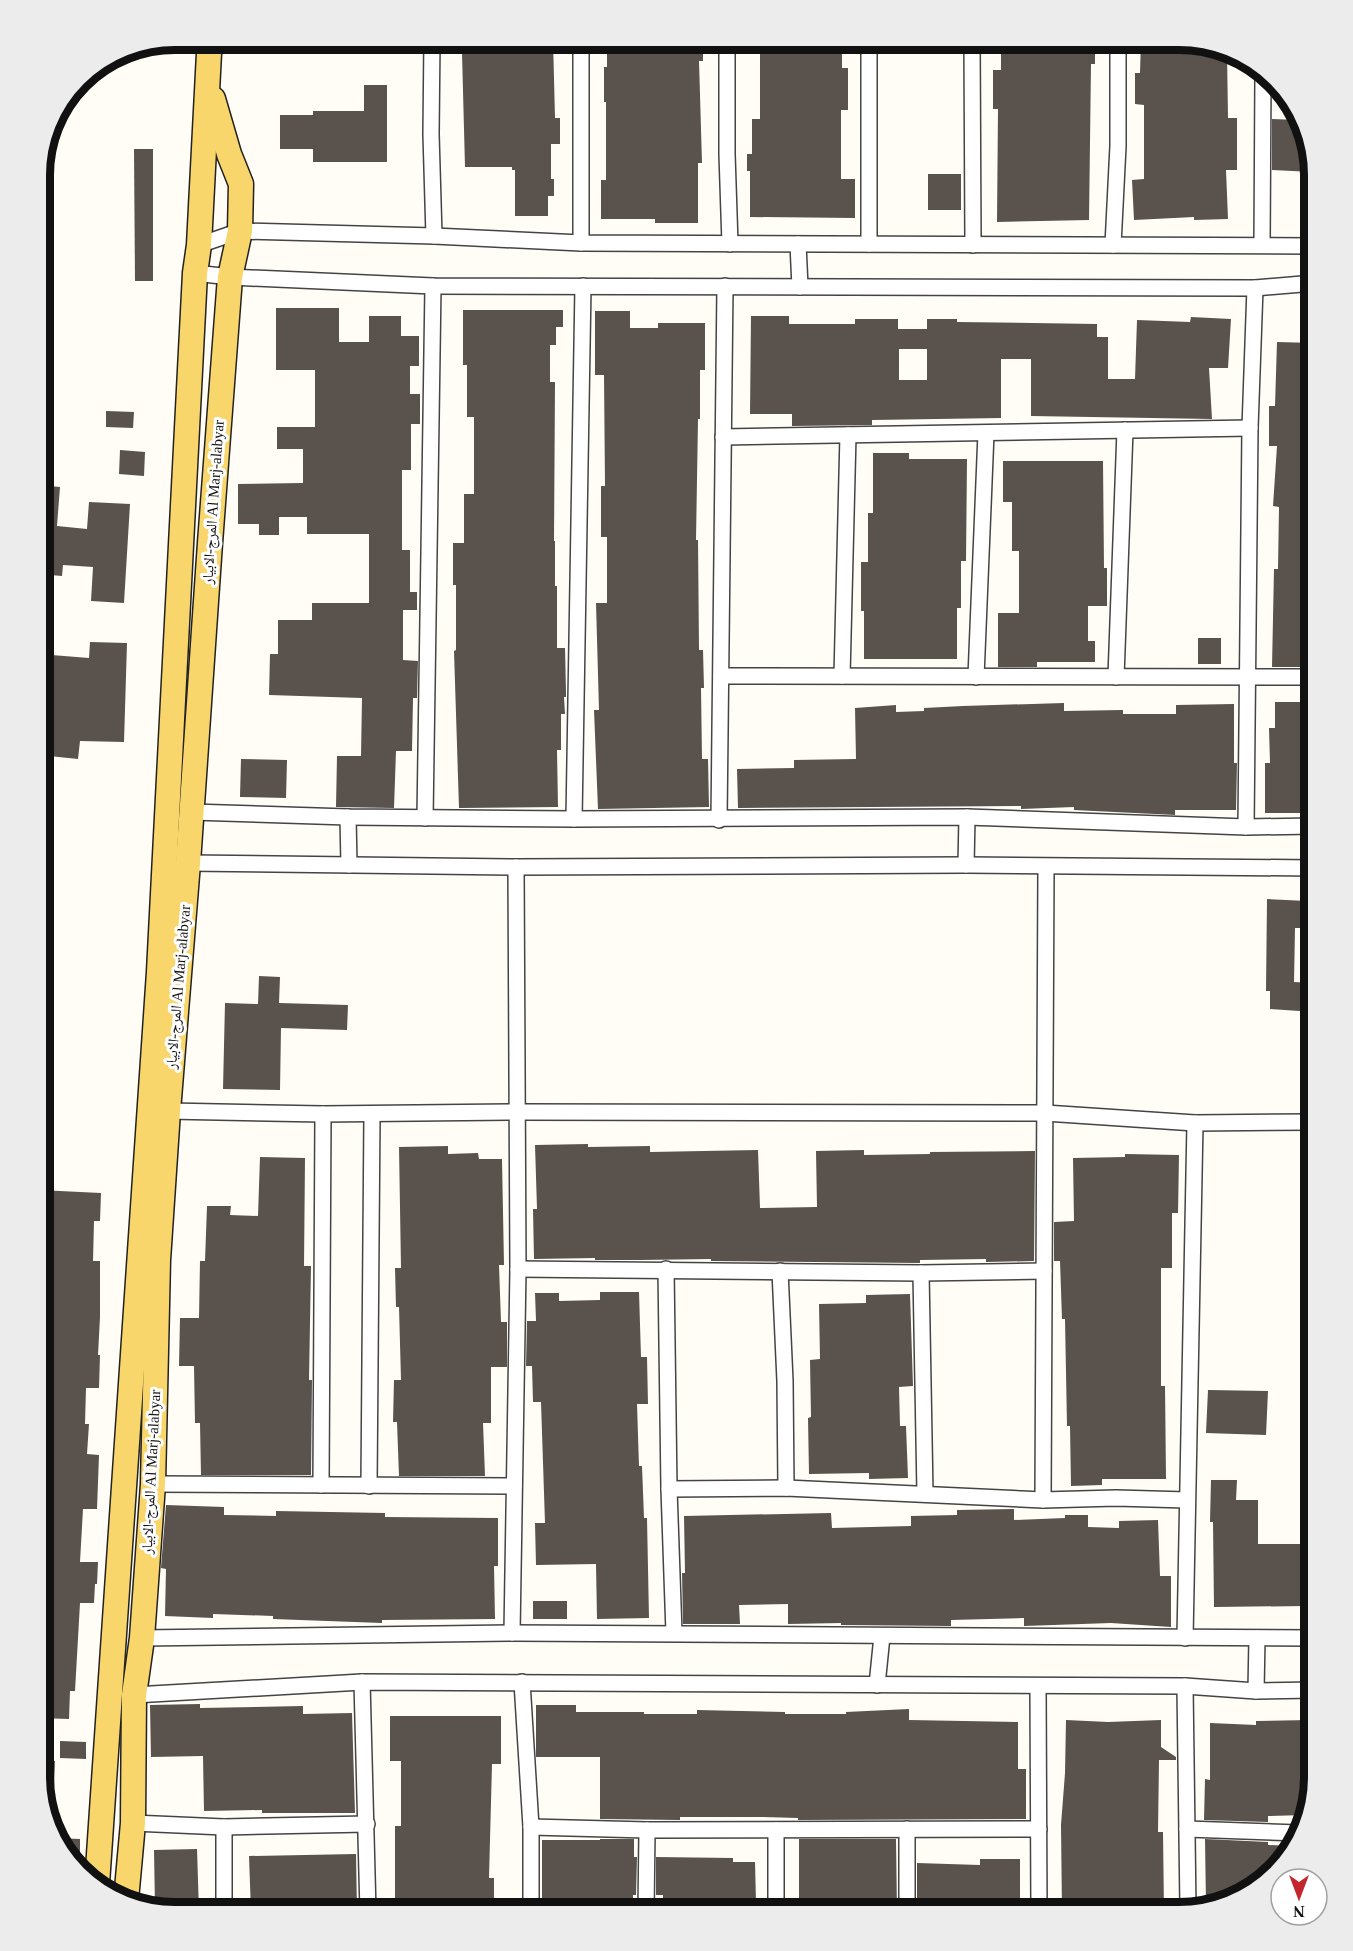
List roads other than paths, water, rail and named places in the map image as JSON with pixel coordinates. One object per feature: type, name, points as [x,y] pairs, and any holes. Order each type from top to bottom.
[{"type":"main road","name":"المرج-الابيار Al Marj-alabyar","points":[[98,1875],[159,972],[195,273],[199,245],[210,50]]},
{"type":"main road","name":"المرج-الابيار Al Marj-alabyar","points":[[127,1892],[133,1823],[134,1695],[142,1638],[153,1484],[158,1260],[168,1111],[230,277],[240,231],[240,184],[208,81]]},
{"type":"street","points":[[432,50],[431,134],[434,236]]},
{"type":"street","points":[[581,50],[581,243]]},
{"type":"street","points":[[728,50],[730,244]]},
{"type":"street","points":[[869,50],[869,244]]},
{"type":"street","points":[[972,50],[973,244]]},
{"type":"street","points":[[1113,245],[1118,146],[1118,50]]},
{"type":"street","points":[[1262,245],[1266,85]]},
{"type":"street","points":[[199,245],[240,231],[434,236],[581,243],[1304,246]]},
{"type":"street","points":[[798,244],[800,287]]},
{"type":"street","points":[[195,273],[230,277],[433,285],[1255,288],[1304,285]]},
{"type":"street","points":[[425,818],[433,285]]},
{"type":"street","points":[[573,819],[583,286]]},
{"type":"street","points":[[719,820],[725,286]]},
{"type":"street","points":[[1246,827],[1250,428],[1255,288]]},
{"type":"street","points":[[723,437],[1250,428]]},
{"type":"street","points":[[1116,676],[1125,430]]},
{"type":"street","points":[[976,676],[986,433]]},
{"type":"street","points":[[842,676],[848,435]]},
{"type":"street","points":[[721,676],[1304,677]]},
{"type":"street","points":[[192,812],[348,817],[719,820],[967,817],[1246,827],[1304,826]]},
{"type":"street","points":[[348,817],[350,865]]},
{"type":"street","points":[[966,865],[967,817]]},
{"type":"street","points":[[188,863],[516,867],[966,865],[1304,868]]},
{"type":"street","points":[[512,1633],[518,1269],[516,867]]},
{"type":"street","points":[[1043,1500],[1046,867]]},
{"type":"street","points":[[168,1111],[323,1114],[1045,1113],[1195,1123],[1304,1122]]},
{"type":"street","points":[[321,1485],[323,1114]]},
{"type":"street","points":[[369,1486],[372,1114]]},
{"type":"street","points":[[1185,1638],[1195,1123]]},
{"type":"street","points":[[518,1269],[921,1273],[1044,1271]]},
{"type":"street","points":[[666,1269],[669,1489],[674,1633]]},
{"type":"street","points":[[780,1271],[785,1381],[786,1488]]},
{"type":"street","points":[[921,1273],[926,1494]]},
{"type":"street","points":[[153,1484],[514,1486]]},
{"type":"street","points":[[669,1489],[786,1488],[1043,1500],[1116,1498],[1187,1500]]},
{"type":"street","points":[[142,1638],[512,1633],[1304,1638]]},
{"type":"street","points":[[877,1685],[882,1636]]},
{"type":"street","points":[[1256,1691],[1257,1638]]},
{"type":"street","points":[[134,1695],[362,1682],[1185,1686],[1256,1691],[1304,1690]]},
{"type":"street","points":[[362,1682],[368,1901]]},
{"type":"street","points":[[522,1682],[531,1827],[531,1901]]},
{"type":"street","points":[[1038,1686],[1039,1902]]},
{"type":"street","points":[[1185,1686],[1188,1901]]},
{"type":"street","points":[[133,1823],[224,1827],[367,1824]]},
{"type":"street","points":[[224,1827],[224,1901]]},
{"type":"street","points":[[531,1827],[647,1830],[1039,1829]]},
{"type":"street","points":[[907,1829],[907,1902]]},
{"type":"street","points":[[1187,1829],[1290,1833]]},
{"type":"street","points":[[646,1901],[647,1830]]},
{"type":"street","points":[[776,1830],[776,1902]]}]
